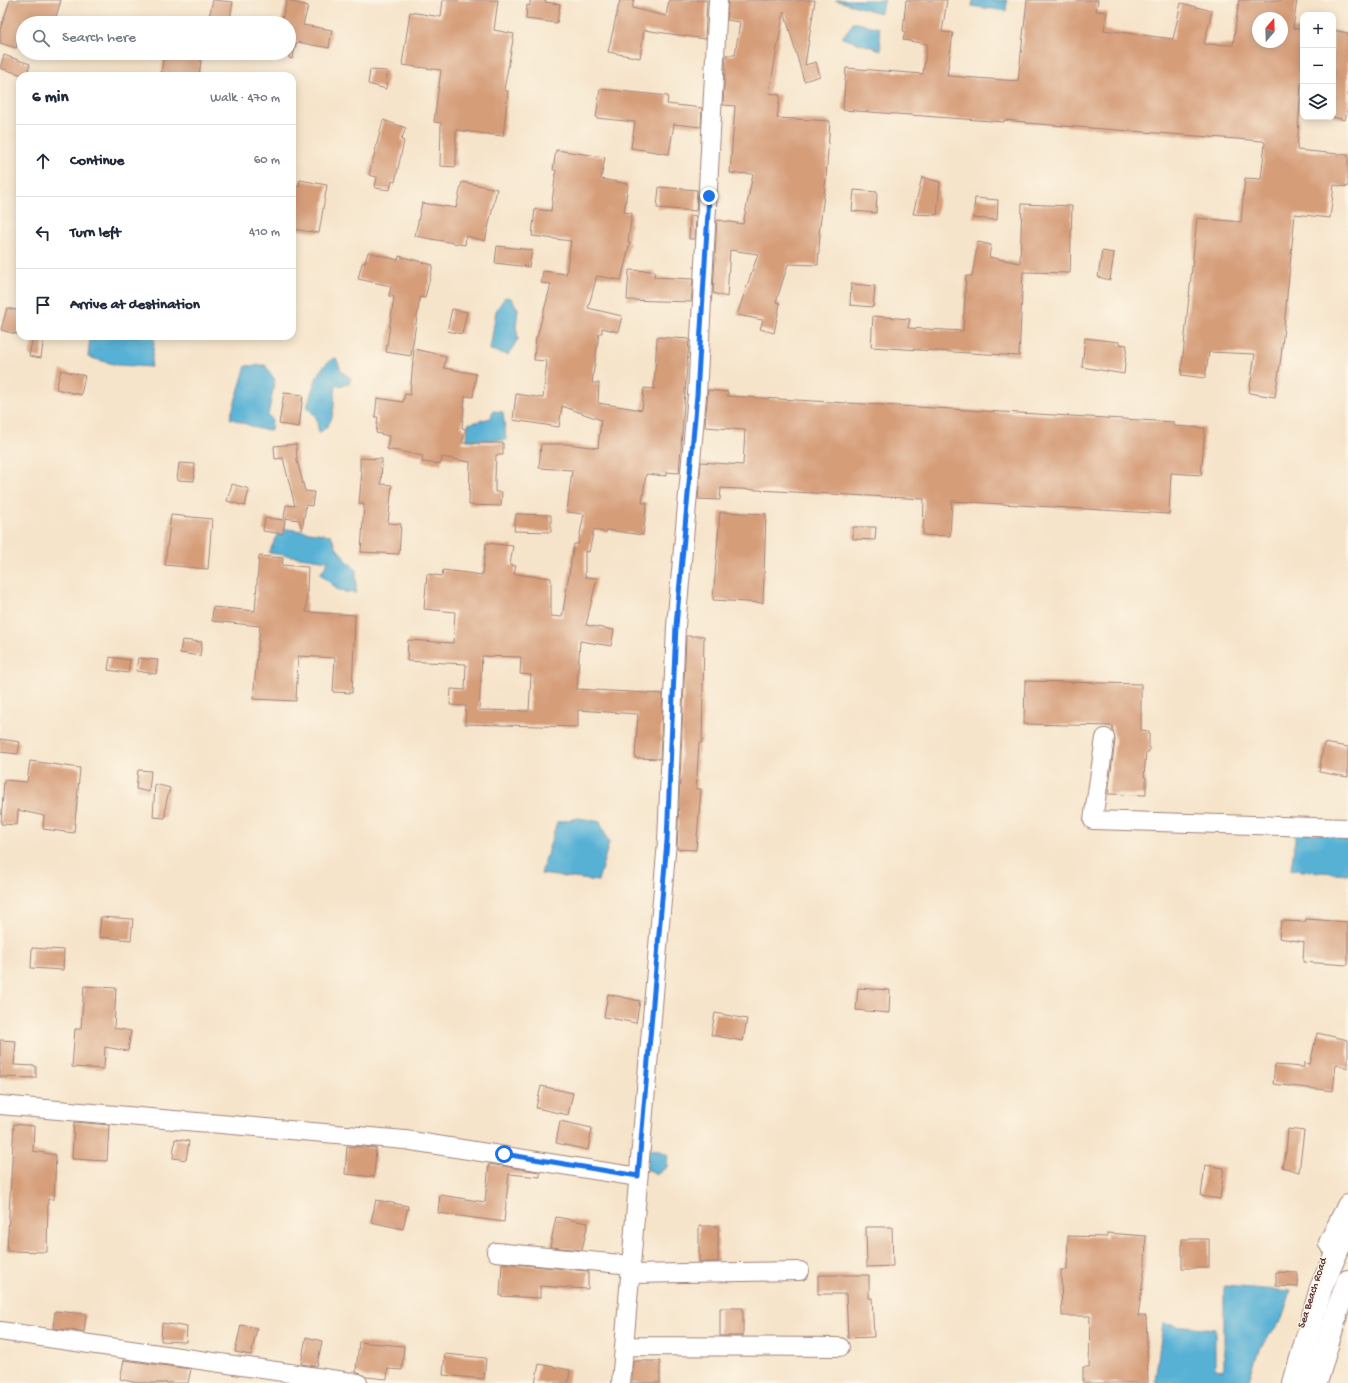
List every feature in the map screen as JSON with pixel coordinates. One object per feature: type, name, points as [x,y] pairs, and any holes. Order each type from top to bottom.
[{"type":"main road","name":"Sea Beach Road","points":[[1285,1383],[1314,1282],[1329,1244],[1348,1206]]},
{"type":"main road","points":[[1294,1383],[1321,1288],[1348,1226]]},
{"type":"main road","points":[[1308,1383],[1334,1292],[1348,1256]]},
{"type":"main road","points":[[1316,1383],[1339,1305],[1348,1281]]},
{"type":"street","points":[[621,1383],[667,841],[676,626],[697,395],[718,0]]},
{"type":"street","points":[[1105,738],[1094,820],[1348,828]]},
{"type":"street","points":[[0,1105],[405,1140],[638,1176]]},
{"type":"street","points":[[496,1252],[630,1270],[800,1271]]},
{"type":"street","points":[[0,1331],[358,1383]]},
{"type":"street","points":[[624,1346],[840,1347]]},
{"type":"water","points":[[835,0],[885,0],[880,13]]},
{"type":"water","points":[[973,0],[1007,0],[1006,11],[972,6]]},
{"type":"water","points":[[854,22],[879,28],[881,50],[842,38]]},
{"type":"water","points":[[505,297],[511,298],[518,309],[516,326],[518,339],[508,355],[490,350],[496,311]]},
{"type":"water","points":[[90,340],[154,340],[151,367],[117,365],[88,357]]},
{"type":"water","points":[[336,358],[342,372],[351,378],[349,384],[336,386],[332,418],[325,428],[319,433],[316,417],[307,407],[320,371],[330,361]]},
{"type":"water","points":[[265,365],[275,380],[268,415],[272,419],[271,430],[259,429],[230,418],[246,366]]},
{"type":"water","points":[[493,411],[503,412],[506,440],[467,440],[468,424],[491,418]]},
{"type":"water","points":[[280,528],[331,535],[337,549],[356,570],[356,593],[339,591],[320,574],[329,561],[269,553]]},
{"type":"water","points":[[579,818],[600,822],[609,843],[598,881],[541,874],[557,822]]},
{"type":"water","points":[[1296,832],[1348,836],[1348,874],[1291,870]]},
{"type":"water","points":[[648,1149],[659,1150],[668,1155],[667,1167],[656,1175],[645,1168]]},
{"type":"water","points":[[1224,1286],[1291,1291],[1282,1319],[1259,1349],[1248,1383],[1156,1383],[1155,1380],[1163,1324],[1215,1329],[1215,1369],[1224,1370]]},
{"type":"building","points":[[10,0],[61,0],[56,16],[16,16],[16,48],[0,43],[0,30]]},
{"type":"building","points":[[213,0],[233,2],[230,16],[209,16]]},
{"type":"building","points":[[287,0],[308,6],[303,25],[332,30],[329,48],[297,42],[296,45],[296,16],[283,16]]},
{"type":"building","points":[[443,0],[498,0],[494,30],[514,34],[504,90],[508,91],[503,136],[456,130],[456,167],[440,166],[441,123],[434,122],[441,70],[402,65],[410,12],[441,17]]},
{"type":"building","points":[[530,0],[545,0],[545,2],[560,4],[557,23],[526,19],[527,5],[530,6]]},
{"type":"building","points":[[620,0],[634,0],[632,8],[666,16],[669,0],[707,0],[705,39],[644,30],[640,58],[608,52]]},
{"type":"building","points":[[728,0],[815,0],[805,65],[816,62],[820,76],[804,81],[784,11],[769,93],[780,95],[777,118],[830,121],[826,179],[819,234],[818,265],[788,264],[776,302],[780,303],[774,333],[760,329],[763,320],[737,315],[758,254],[730,250],[727,297],[713,293],[717,220],[743,224],[753,174],[730,173],[735,106],[723,105],[726,55],[735,55],[740,22],[727,20]]},
{"type":"building","points":[[906,0],[947,0],[942,32],[953,33],[947,76],[1018,81],[1027,0],[1098,0],[1096,11],[1107,12],[1104,30],[1173,39],[1181,3],[1212,11],[1204,44],[1233,45],[1239,0],[1297,0],[1293,28],[1300,29],[1300,100],[1297,150],[1348,155],[1348,187],[1334,185],[1330,218],[1295,214],[1281,357],[1275,397],[1249,393],[1255,354],[1209,352],[1205,378],[1181,375],[1197,218],[1241,222],[1245,178],[1261,179],[1265,143],[1263,141],[1025,123],[1004,120],[1004,122],[843,110],[846,68],[923,74],[927,44],[903,40],[905,31],[903,31]]},
{"type":"building","points":[[1336,31],[1348,33],[1348,107],[1345,120],[1336,118]]},
{"type":"building","points":[[4,55],[30,64],[27,72],[16,73],[0,68]]},
{"type":"building","points":[[163,60],[201,60],[200,72],[162,72]]},
{"type":"building","points":[[370,70],[387,71],[386,89],[368,84]]},
{"type":"building","points":[[600,89],[668,96],[667,104],[702,108],[701,127],[674,124],[669,154],[631,148],[635,122],[596,118]]},
{"type":"building","points":[[383,120],[406,128],[401,140],[404,141],[395,182],[392,181],[390,190],[375,188],[377,177],[369,175]]},
{"type":"building","points":[[556,150],[605,157],[601,179],[628,184],[624,212],[632,213],[628,243],[630,243],[621,280],[597,276],[588,308],[622,316],[618,332],[602,328],[602,333],[599,333],[592,383],[599,383],[598,403],[642,410],[644,388],[654,389],[657,337],[689,339],[679,473],[666,472],[666,476],[646,474],[642,503],[647,503],[643,535],[607,530],[606,533],[594,529],[589,552],[585,551],[585,577],[597,578],[586,625],[614,630],[611,646],[580,641],[577,689],[663,694],[660,759],[635,758],[638,714],[578,710],[578,727],[465,724],[466,706],[450,705],[451,689],[465,690],[466,664],[407,661],[408,640],[453,643],[455,612],[424,609],[427,574],[442,576],[443,570],[482,575],[486,543],[513,546],[510,565],[516,566],[514,574],[551,578],[551,616],[562,617],[574,544],[578,544],[584,514],[567,512],[572,470],[539,468],[541,444],[567,444],[598,448],[601,420],[562,406],[559,427],[513,420],[516,394],[543,398],[547,361],[534,360],[536,337],[551,284],[541,283],[543,271],[566,274],[571,241],[532,236],[535,209],[551,211],[556,170],[553,170]],"holes":[[[482,656],[521,657],[520,674],[531,675],[529,711],[479,710]]]},
{"type":"building","points":[[922,177],[940,182],[937,215],[913,214]]},
{"type":"building","points":[[300,180],[327,185],[319,233],[296,230],[296,186],[299,187]]},
{"type":"building","points":[[462,182],[497,189],[485,241],[466,236],[465,245],[415,236],[422,203],[456,208]]},
{"type":"building","points":[[659,187],[697,190],[696,211],[657,208]]},
{"type":"building","points":[[854,190],[877,192],[876,213],[852,211]]},
{"type":"building","points":[[975,198],[998,200],[997,220],[973,218]]},
{"type":"building","points":[[1022,204],[1072,206],[1070,273],[1023,272],[1019,356],[871,347],[873,316],[910,319],[908,328],[963,331],[966,276],[972,276],[978,242],[991,245],[989,257],[1020,263]]},
{"type":"building","points":[[690,215],[696,216],[695,239],[689,239]]},
{"type":"building","points":[[497,246],[532,250],[529,267],[495,263]]},
{"type":"building","points":[[1102,251],[1114,253],[1110,280],[1098,277]]},
{"type":"building","points":[[368,252],[398,260],[399,256],[433,265],[425,298],[420,297],[411,356],[386,352],[394,297],[389,296],[391,286],[358,279],[362,263],[365,263]]},
{"type":"building","points":[[629,270],[655,271],[654,277],[693,279],[691,302],[627,300]]},
{"type":"building","points":[[851,284],[875,286],[873,307],[850,305]]},
{"type":"building","points":[[7,308],[16,310],[16,334],[1,330]]},
{"type":"building","points":[[452,309],[467,312],[462,334],[447,331]]},
{"type":"building","points":[[1085,338],[1119,342],[1119,344],[1127,345],[1124,374],[1082,367]]},
{"type":"building","points":[[32,340],[43,340],[41,358],[29,356]]},
{"type":"building","points":[[414,349],[446,356],[444,368],[476,374],[473,397],[465,396],[462,428],[466,429],[462,443],[503,443],[503,455],[496,455],[495,478],[495,492],[502,492],[501,506],[469,505],[470,462],[442,457],[441,464],[422,462],[423,456],[387,449],[389,436],[376,433],[378,417],[375,417],[377,398],[403,402],[405,394],[410,395]]},
{"type":"building","points":[[61,370],[85,376],[81,395],[56,389]]},
{"type":"building","points":[[708,390],[728,392],[727,396],[1174,422],[1174,426],[1205,428],[1201,475],[1171,473],[1169,514],[952,501],[950,536],[923,535],[924,499],[721,488],[720,500],[698,499],[701,462],[743,465],[745,430],[705,427]]},
{"type":"building","points":[[284,393],[303,395],[299,427],[279,424]]},
{"type":"building","points":[[296,444],[297,461],[305,491],[314,492],[312,506],[306,505],[302,530],[299,520],[284,518],[286,505],[295,506],[283,458],[275,459],[274,446]]},
{"type":"building","points":[[360,458],[382,459],[381,484],[392,485],[388,523],[401,524],[399,554],[361,552],[364,504],[359,504],[362,471],[360,471]]},
{"type":"building","points":[[179,463],[195,464],[194,481],[177,480]]},
{"type":"building","points":[[232,484],[249,489],[245,506],[227,501]]},
{"type":"building","points":[[720,512],[766,514],[763,603],[713,600]]},
{"type":"building","points":[[516,514],[551,515],[551,532],[514,531]]},
{"type":"building","points":[[171,515],[212,519],[208,569],[165,565]]},
{"type":"building","points":[[265,518],[285,520],[283,534],[263,531]]},
{"type":"building","points":[[853,527],[876,527],[875,540],[853,539]]},
{"type":"building","points":[[259,556],[283,558],[282,565],[308,567],[306,612],[355,615],[352,693],[333,692],[335,658],[298,656],[296,701],[253,699],[260,626],[212,621],[213,607],[255,611]]},
{"type":"building","points":[[686,636],[704,636],[702,743],[699,743],[696,789],[701,789],[696,850],[677,849]]},
{"type":"building","points":[[182,640],[202,642],[200,656],[180,653]]},
{"type":"building","points":[[110,657],[130,660],[128,673],[108,670]]},
{"type":"building","points":[[138,658],[158,660],[156,674],[136,671]]},
{"type":"building","points":[[1025,681],[1141,684],[1141,730],[1149,731],[1149,752],[1146,752],[1144,777],[1146,777],[1146,795],[1108,794],[1115,740],[1112,726],[1024,724]]},
{"type":"building","points":[[0,739],[20,742],[18,754],[0,752]]},
{"type":"building","points":[[1324,743],[1348,747],[1348,777],[1319,772]]},
{"type":"building","points":[[30,761],[80,768],[74,833],[43,829],[44,816],[18,810],[17,825],[1,824],[4,780],[27,782]]},
{"type":"building","points":[[138,770],[151,771],[149,792],[136,789]]},
{"type":"building","points":[[155,784],[170,788],[166,803],[165,818],[153,817]]},
{"type":"building","points":[[101,917],[133,919],[131,940],[99,937]]},
{"type":"building","points":[[1306,919],[1348,922],[1348,965],[1303,962],[1304,942],[1279,938],[1281,921],[1305,922]]},
{"type":"building","points":[[32,948],[64,950],[63,970],[31,968]]},
{"type":"building","points":[[84,986],[116,988],[114,1028],[131,1031],[128,1051],[105,1047],[104,1069],[72,1067],[75,1029],[81,1029]]},
{"type":"building","points":[[858,988],[890,990],[889,1013],[856,1010]]},
{"type":"building","points":[[608,994],[640,1001],[636,1023],[604,1017]]},
{"type":"building","points":[[715,1013],[747,1019],[743,1041],[711,1035]]},
{"type":"building","points":[[1317,1033],[1348,1040],[1348,1068],[1336,1064],[1333,1091],[1273,1084],[1275,1065],[1304,1067],[1304,1063],[1310,1064]]},
{"type":"building","points":[[0,1040],[16,1041],[14,1065],[36,1066],[36,1078],[0,1077]]},
{"type":"building","points":[[541,1086],[573,1093],[568,1115],[536,1108]]},
{"type":"building","points":[[560,1121],[592,1128],[588,1150],[556,1143]]},
{"type":"building","points":[[74,1122],[109,1125],[107,1161],[72,1159]]},
{"type":"building","points":[[14,1124],[34,1126],[33,1151],[56,1155],[54,1199],[48,1199],[47,1252],[7,1251]]},
{"type":"building","points":[[1288,1129],[1304,1131],[1299,1172],[1282,1167],[1286,1152]]},
{"type":"building","points":[[175,1139],[189,1141],[186,1160],[173,1158]]},
{"type":"building","points":[[347,1146],[376,1148],[374,1177],[345,1174]]},
{"type":"building","points":[[489,1164],[540,1172],[540,1177],[509,1174],[504,1222],[438,1213],[440,1195],[485,1202]]},
{"type":"building","points":[[1205,1165],[1224,1168],[1220,1199],[1201,1196]]},
{"type":"building","points":[[376,1200],[408,1206],[403,1229],[371,1222]]},
{"type":"building","points":[[556,1217],[588,1223],[582,1250],[550,1247]]},
{"type":"building","points":[[699,1226],[718,1226],[718,1262],[699,1262]]},
{"type":"building","points":[[866,1227],[892,1227],[893,1266],[867,1267]]},
{"type":"building","points":[[1107,1233],[1146,1236],[1145,1266],[1138,1316],[1146,1316],[1148,1383],[1083,1383],[1083,1367],[1089,1367],[1090,1316],[1062,1316],[1061,1270],[1067,1270],[1068,1236],[1107,1237]]},
{"type":"building","points":[[1182,1239],[1209,1239],[1209,1268],[1182,1268]]},
{"type":"building","points":[[502,1263],[588,1271],[588,1289],[540,1286],[540,1298],[500,1296]]},
{"type":"building","points":[[1276,1272],[1298,1273],[1298,1287],[1276,1286]]},
{"type":"building","points":[[818,1275],[869,1275],[869,1298],[872,1298],[874,1337],[848,1338],[846,1294],[818,1294]]},
{"type":"building","points":[[720,1308],[743,1308],[743,1336],[720,1336]]},
{"type":"building","points":[[55,1311],[86,1314],[84,1332],[53,1328]]},
{"type":"building","points":[[162,1323],[187,1327],[186,1342],[161,1341]]},
{"type":"building","points":[[241,1325],[257,1328],[251,1355],[235,1352]]},
{"type":"building","points":[[306,1337],[322,1341],[317,1366],[301,1364]]},
{"type":"building","points":[[359,1342],[404,1346],[402,1370],[388,1369],[387,1379],[366,1377],[356,1372]]},
{"type":"building","points":[[445,1354],[486,1358],[484,1379],[443,1375]]},
{"type":"building","points":[[124,1360],[191,1369],[188,1383],[137,1383],[120,1379]]},
{"type":"building","points":[[633,1361],[660,1361],[660,1383],[632,1383]]},
{"type":"building","points":[[539,1364],[570,1370],[568,1383],[535,1383]]},
{"type":"route","points":[[504,1154],[638,1176],[667,841],[676,626],[697,395],[709,196]]}]
